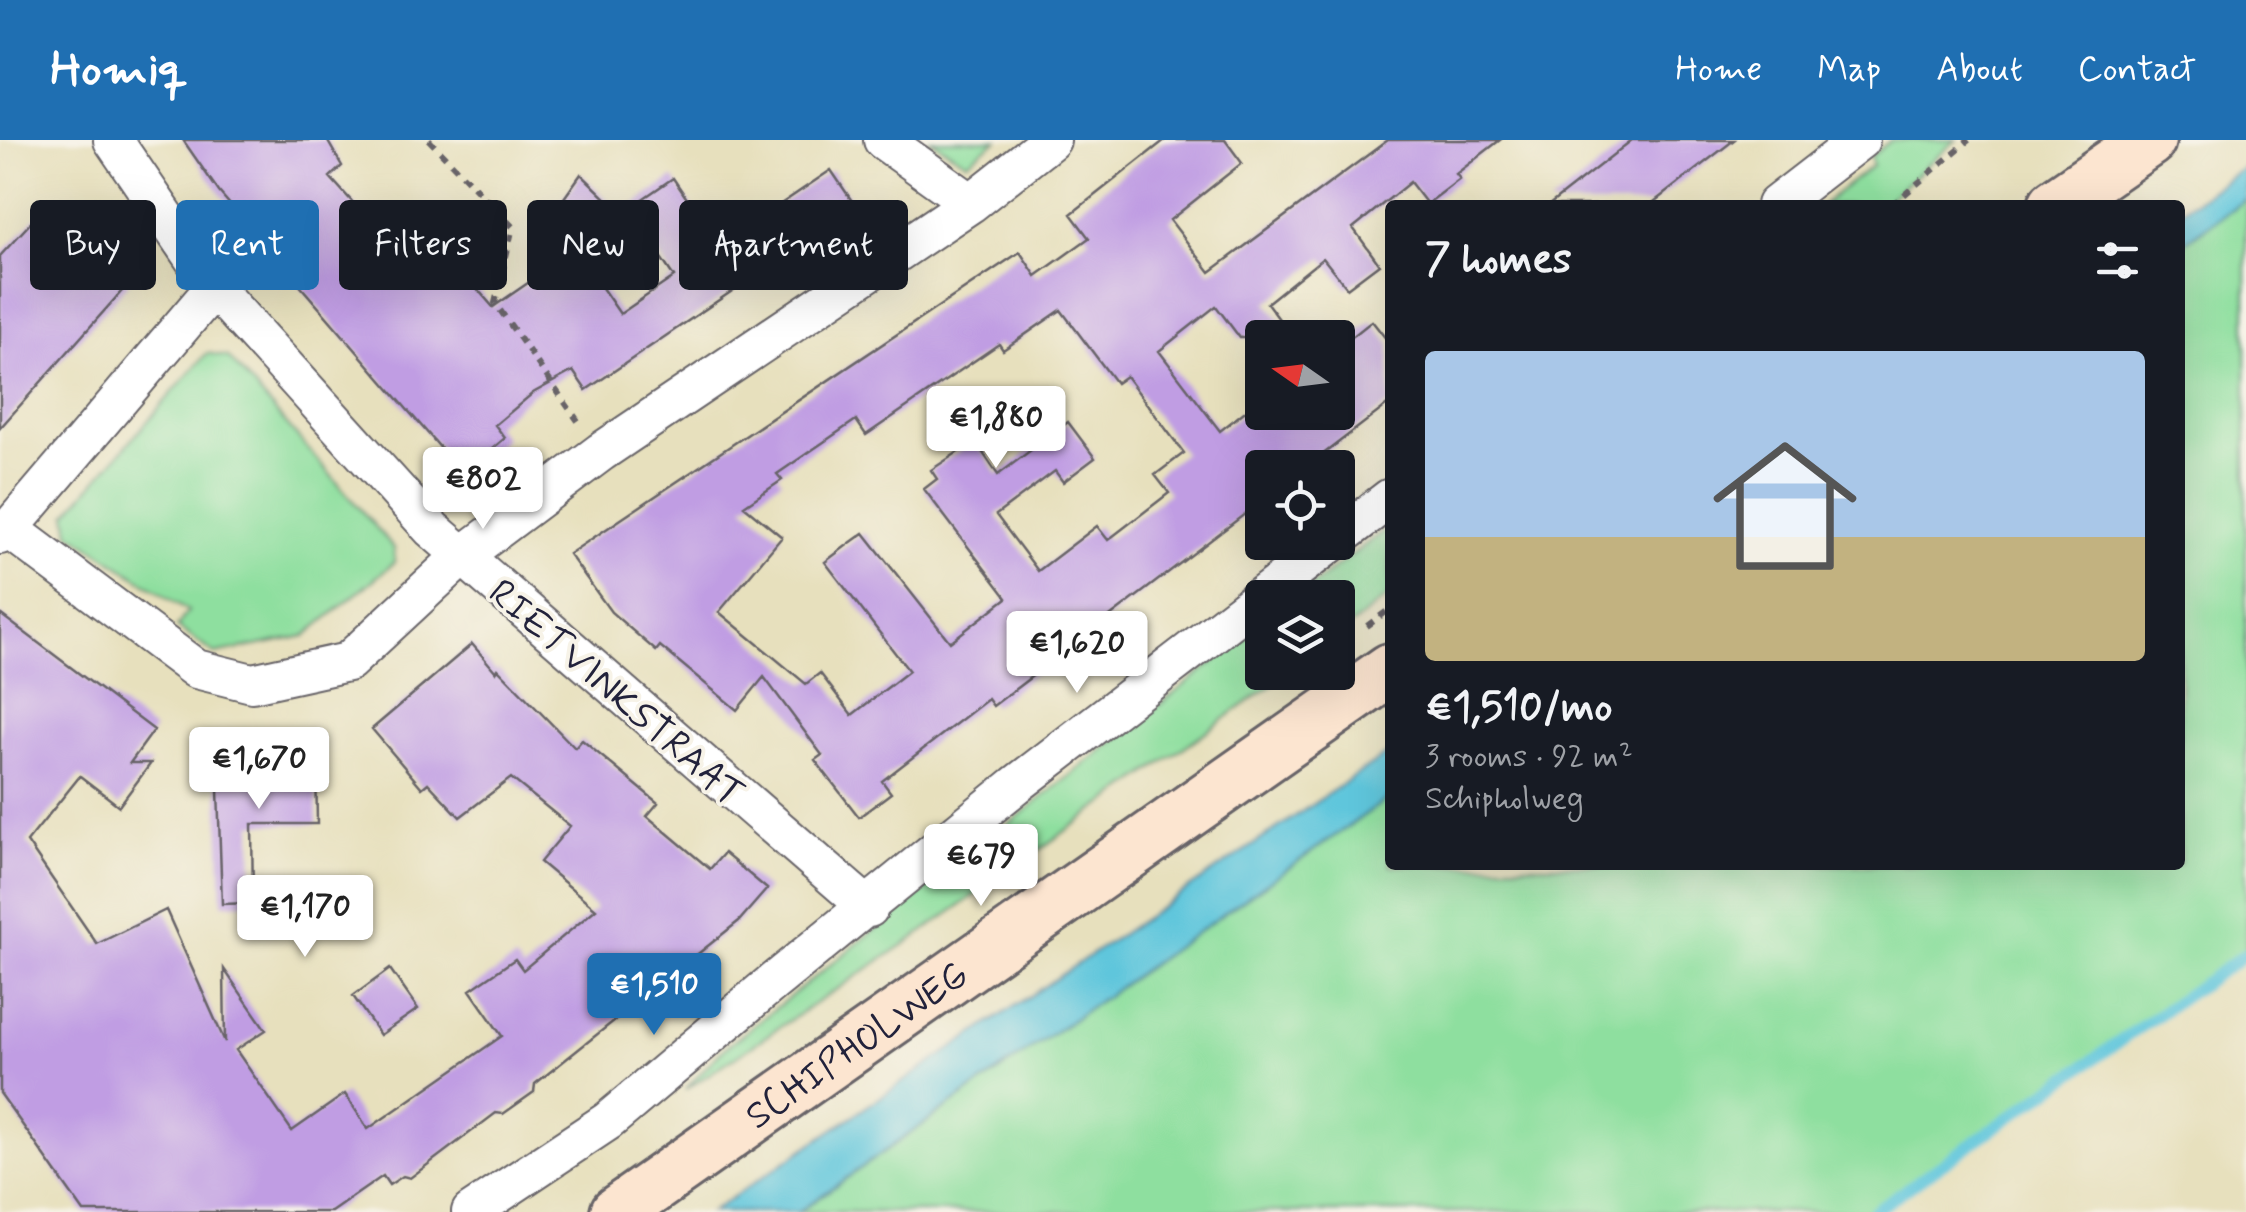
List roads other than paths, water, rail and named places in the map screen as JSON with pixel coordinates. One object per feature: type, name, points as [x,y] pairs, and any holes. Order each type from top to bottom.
[{"type":"main road","points":[[2061,200],[2149,140]]},
{"type":"main road","name":"SCHIPHOLWEG","points":[[617,1212],[1385,674]]},
{"type":"street","name":"RIETVINKSTRAAT","points":[[113,140],[176,232]]},
{"type":"street","points":[[883,140],[970,203]]},
{"type":"street","points":[[1782,200],[1860,140]]},
{"type":"street","points":[[212,290],[4,532],[196,669],[252,683],[348,662],[461,557],[601,452],[970,203],[1048,141]]},
{"type":"street","name":"RIETVINKSTRAAT","points":[[216,290],[461,557],[869,908]]},
{"type":"street","points":[[1355,524],[1385,502]]},
{"type":"street","points":[[471,1212],[608,1122],[772,983],[1016,786],[1308,560]]},
{"type":"water","points":[[2246,166],[2246,199],[2185,242],[2185,208]]},
{"type":"water","points":[[1385,755],[1385,801],[798,1212],[711,1212]]},
{"type":"waterway","points":[[1873,1212],[2246,954]]}]
